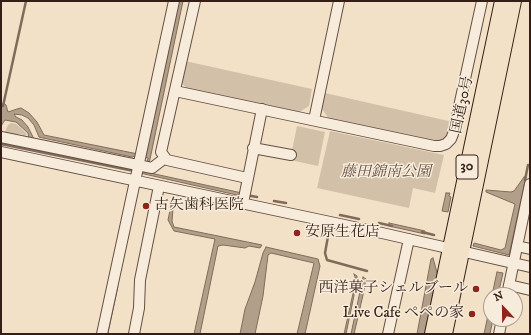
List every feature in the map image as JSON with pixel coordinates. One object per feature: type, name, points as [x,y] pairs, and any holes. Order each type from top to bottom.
[{"type":"highway","name":"国道30号","points":[[444,334],[456,250],[502,1]]},
{"type":"highway","name":"国道30号","points":[[432,334],[456,250],[514,1]]},
{"type":"street","points":[[102,334],[174,1]]},
{"type":"street","points":[[195,1],[162,152],[167,160],[247,178]]},
{"type":"street","points":[[314,120],[339,1]]},
{"type":"street","points":[[175,91],[434,146],[440,146],[446,144],[451,139],[453,134],[482,1]]},
{"type":"street","points":[[244,198],[262,109]]},
{"type":"street","points":[[6,145],[136,172],[160,186],[244,198],[409,239],[530,266]]},
{"type":"street","points":[[6,145],[136,172],[152,168],[165,158]]},
{"type":"street","points":[[253,148],[291,155]]},
{"type":"street","points":[[509,287],[530,184]]},
{"type":"street","points":[[134,334],[139,308],[140,280],[160,186]]},
{"type":"street","points":[[388,334],[409,239]]},
{"type":"street","points":[[517,246],[530,248]]},
{"type":"green space","points":[[185,61],[312,89],[309,106],[298,113],[188,90],[180,81]]},
{"type":"green space","points":[[325,93],[453,122],[450,137],[438,143],[329,119],[322,109]]},
{"type":"green space","points":[[11,123],[16,124],[27,134],[25,136],[21,134],[9,135],[5,132],[8,125]]},
{"type":"green space","points":[[297,126],[325,132],[318,166],[290,160]]},
{"type":"green space","name":"藤田錦南公園","points":[[330,131],[444,155],[435,193],[413,188],[409,208],[317,188]]},
{"type":"shaded area","points":[[177,1],[183,1],[149,164],[147,163],[148,158],[143,157]]},
{"type":"shaded area","points":[[4,103],[8,112],[21,108],[29,113],[37,122],[44,135],[138,154],[137,156],[132,157],[39,137],[34,125],[28,118],[22,115],[14,114],[28,127],[33,137],[32,140],[29,139],[28,133],[16,122],[5,120],[1,126],[1,105]]},
{"type":"shaded area","points":[[141,171],[242,193],[241,196],[140,173]]},
{"type":"shaded area","points":[[524,177],[526,177],[509,255],[473,246],[474,243],[501,250],[505,248],[515,204],[486,192],[486,190],[514,191]]},
{"type":"shaded area","points":[[446,193],[450,193],[449,196],[451,197],[448,212],[442,211]]},
{"type":"shaded area","points":[[173,196],[172,221],[174,227],[262,245],[260,248],[249,246],[245,248],[223,245],[218,246],[200,334],[194,334],[215,239],[174,231],[168,220]]},
{"type":"shaded area","points":[[389,223],[425,231],[425,234],[389,226]]},
{"type":"shaded area","points":[[266,247],[318,259],[320,266],[305,334],[297,334],[314,263],[271,253],[268,255],[263,296],[255,334],[240,334],[245,309]]},
{"type":"shaded area","points":[[433,258],[438,276],[425,334],[417,334],[431,259]]},
{"type":"shaded area","points":[[497,272],[503,273],[500,287],[494,287]]},
{"type":"shaded area","points":[[354,274],[357,276],[357,281],[346,334],[344,334],[356,280]]},
{"type":"shaded area","points":[[363,277],[366,279],[363,295],[354,334],[351,334]]},
{"type":"shaded area","points":[[485,327],[491,327],[490,334],[484,334]]},
{"type":"waterway","points":[[3,106],[26,1]]},
{"type":"waterway","points":[[1,144],[134,171]]},
{"type":"waterway","points":[[525,180],[528,165]]},
{"type":"waterway","points":[[246,195],[257,197]]},
{"type":"waterway","points":[[274,201],[286,203]]},
{"type":"waterway","points":[[340,215],[359,219]]},
{"type":"waterway","points":[[379,223],[392,226]]},
{"type":"waterway","points":[[329,231],[325,253],[327,260],[367,271]]},
{"type":"waterway","points":[[422,232],[434,235]]},
{"type":"waterway","points":[[107,334],[117,287]]},
{"type":"place","name":"古矢歯科医院","points":[[146,206]]},
{"type":"place","name":"安原生花店","points":[[297,233]]},
{"type":"place","name":"西洋菓子シェルブール","points":[[476,289]]},
{"type":"place","name":"Live Cafe ペペの家","points":[[472,314]]}]
